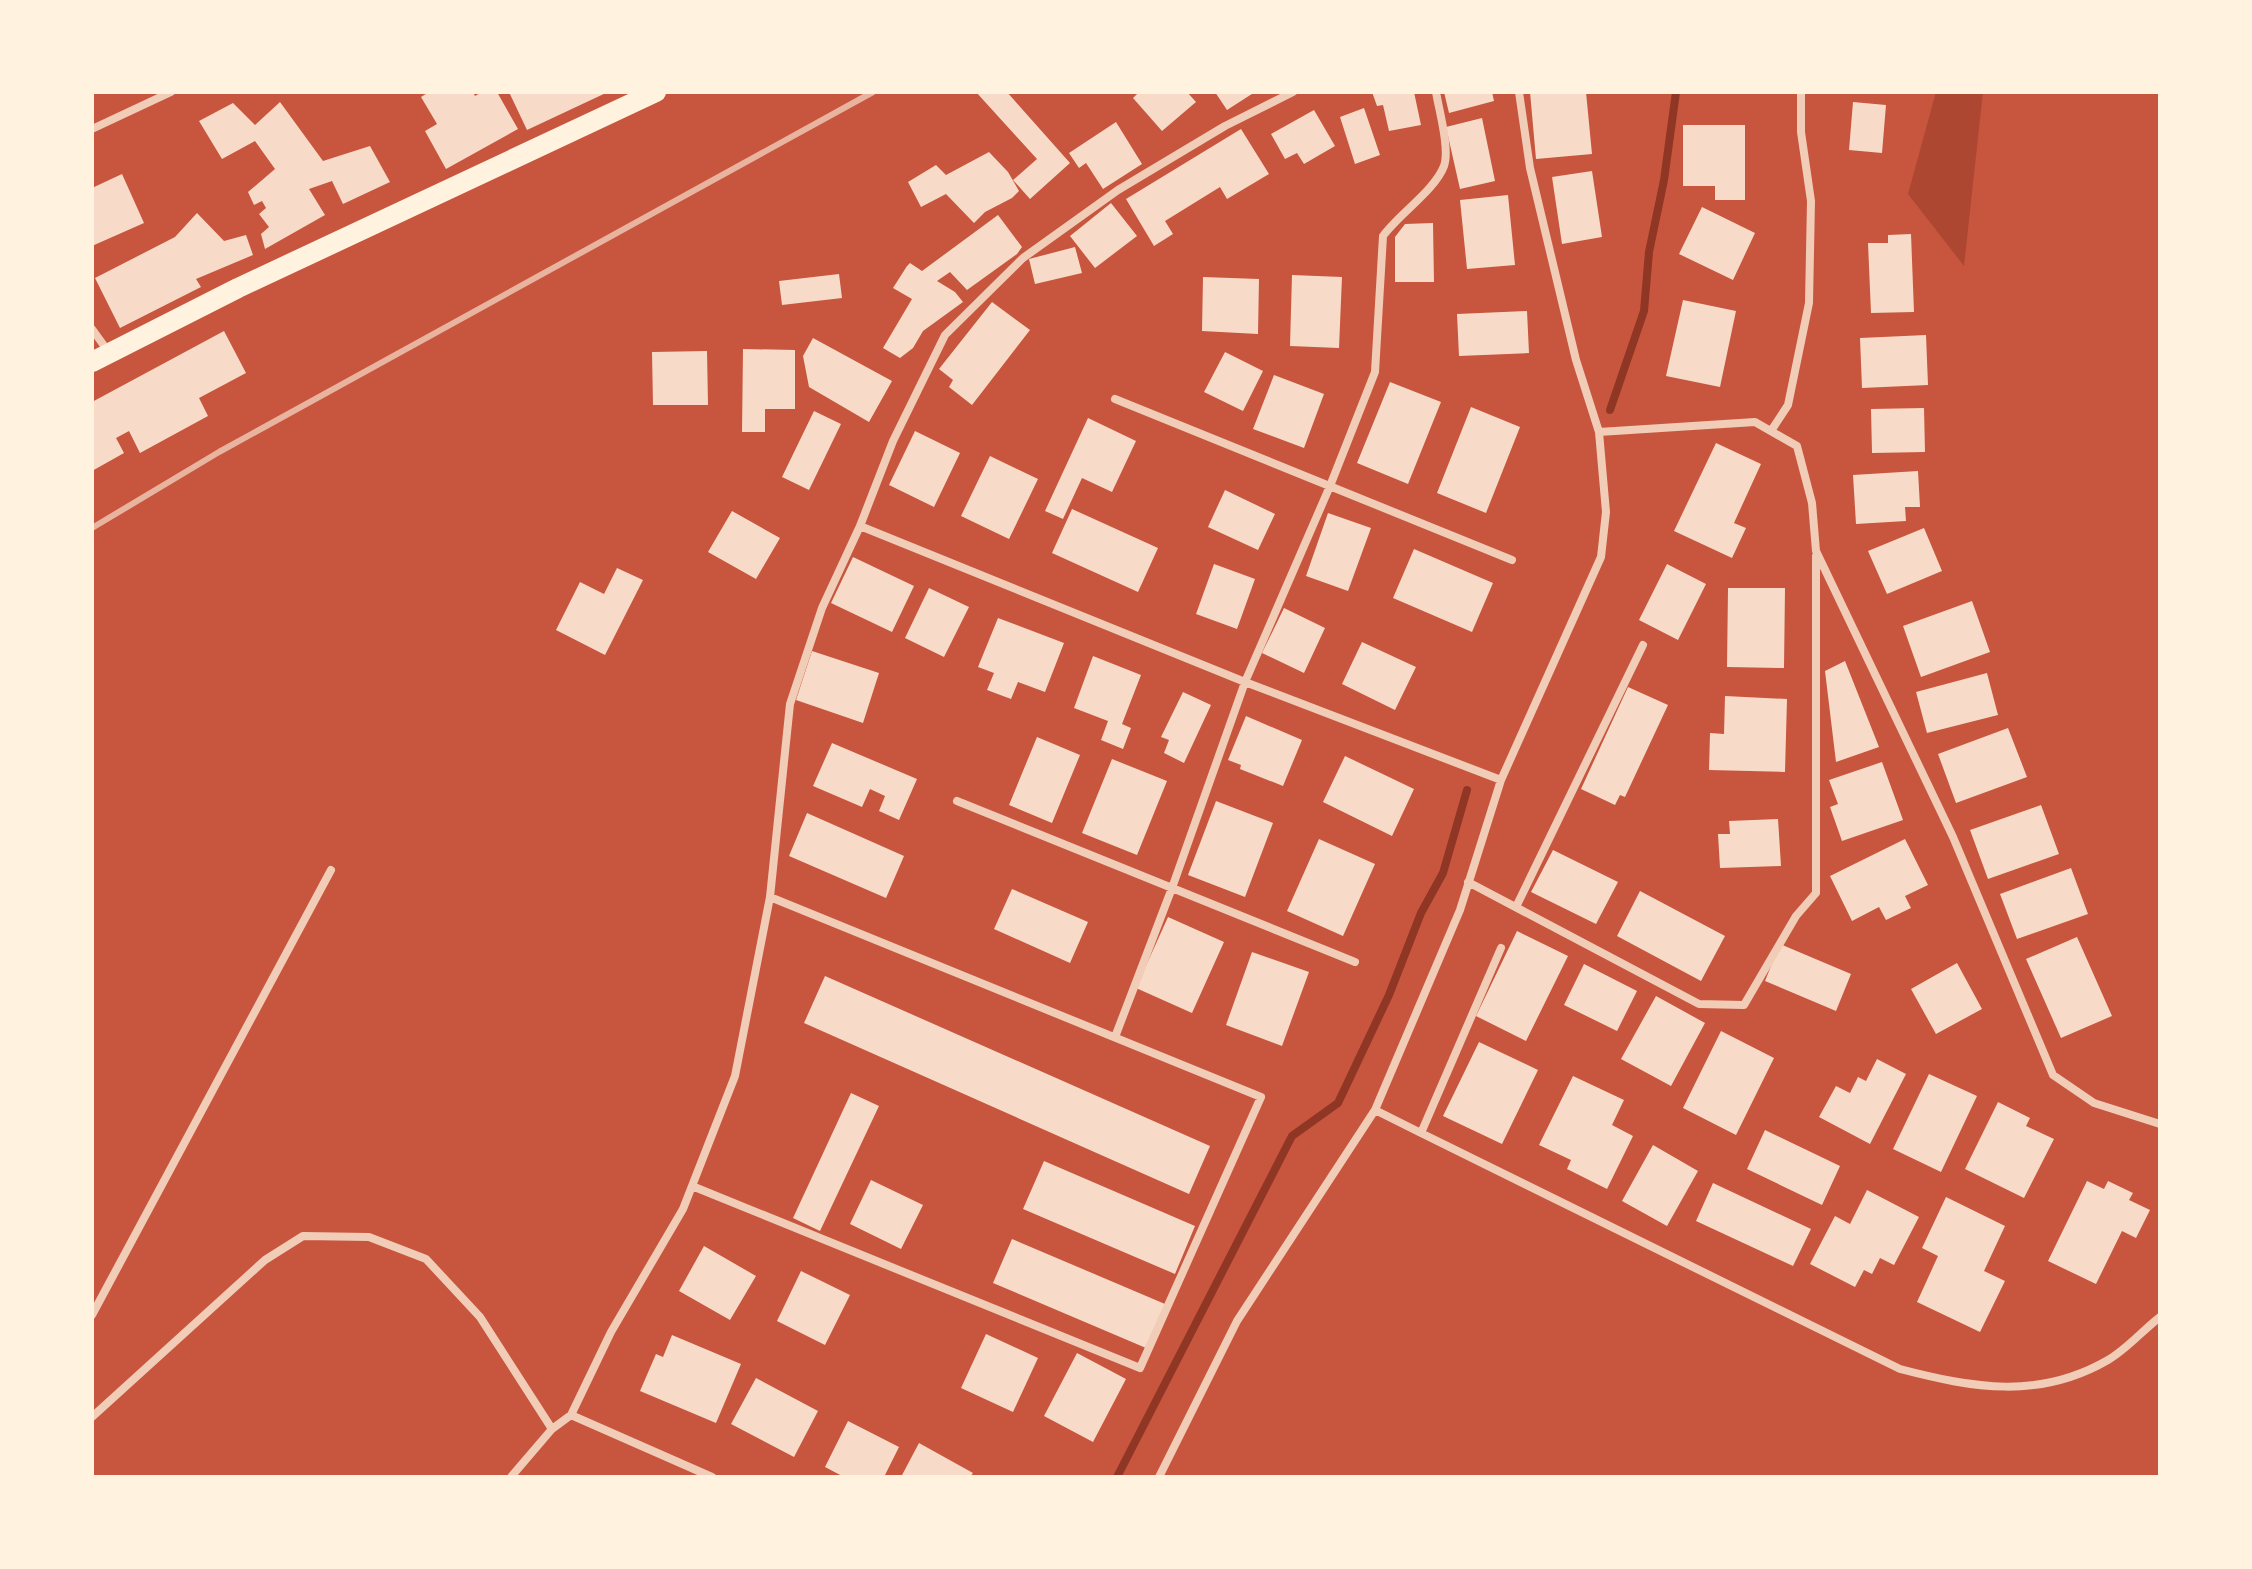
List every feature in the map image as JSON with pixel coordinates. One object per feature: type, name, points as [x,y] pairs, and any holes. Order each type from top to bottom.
[{"type":"main road","points":[[101,358],[238,288],[656,92]]},
{"type":"street","points":[[92,129],[171,92]]},
{"type":"street","points":[[511,1477],[552,1429],[571,1415],[611,1332],[683,1209],[735,1076],[770,897],[790,704],[822,608],[860,526],[893,441],[945,335],[1023,258],[1118,190],[1225,126],[1293,92]]},
{"type":"street","points":[[1115,1037],[1245,682],[1330,486],[1375,372],[1383,236],[1434,182],[1444,166],[1446,154],[1436,92]]},
{"type":"street","points":[[1159,1477],[1237,1321],[1375,1110],[1460,910],[1501,780],[1601,557],[1606,512],[1599,432],[1576,360],[1534,183],[1519,92]]},
{"type":"street","points":[[1771,431],[1788,405],[1809,303],[1811,201],[1801,132],[1801,92]]},
{"type":"street","points":[[92,329],[101,358]]},
{"type":"street","points":[[1115,399],[1512,560]]},
{"type":"street","points":[[1468,882],[1699,1004],[1744,1005],[1796,916],[1816,893],[1816,551],[1812,503],[1797,446],[1755,422],[1599,432]]},
{"type":"street","points":[[860,526],[1245,682],[1501,780]]},
{"type":"street","points":[[1816,551],[1953,837],[2053,1075],[2094,1103],[2160,1124]]},
{"type":"street","points":[[1516,907],[1643,645]]},
{"type":"street","points":[[957,801],[1355,962]]},
{"type":"street","points":[[92,1315],[331,870]]},
{"type":"street","points":[[692,1186],[1140,1368],[1261,1097],[770,897]]},
{"type":"street","points":[[1421,1133],[1501,948]]},
{"type":"street","points":[[1375,1110],[1900,1369],[1947,1381],[2002,1388],[2058,1382],[2109,1359],[2160,1317]]},
{"type":"street","points":[[92,1417],[265,1260],[303,1236],[369,1237],[426,1259],[480,1317],[552,1429]]},
{"type":"street","points":[[571,1415],[712,1477]]},
{"type":"shaded area","points":[[1936,92],[1983,92],[1964,266],[1908,194]]},
{"type":"building","points":[[429,92],[473,92],[475,96],[482,92],[497,92],[518,129],[446,169],[425,131],[437,124],[421,97]]},
{"type":"building","points":[[509,92],[608,92],[527,130]]},
{"type":"building","points":[[976,92],[1007,92],[1070,163],[1030,199],[1013,180],[1037,159]]},
{"type":"building","points":[[1139,92],[1187,92],[1196,102],[1162,131],[1133,98]]},
{"type":"building","points":[[1215,92],[1255,92],[1227,110]]},
{"type":"building","points":[[1372,92],[1414,92],[1421,125],[1389,131],[1383,105],[1377,106]]},
{"type":"building","points":[[1444,92],[1492,92],[1494,101],[1449,113]]},
{"type":"building","points":[[1530,92],[1586,92],[1592,154],[1536,159]]},
{"type":"building","points":[[280,102],[323,161],[370,146],[390,182],[343,204],[332,181],[309,189],[325,215],[265,249],[261,234],[269,227],[259,214],[266,208],[262,201],[254,205],[248,192],[275,169],[255,141],[222,159],[199,121],[233,103],[255,125]]},
{"type":"building","points":[[1853,102],[1886,105],[1882,153],[1849,150]]},
{"type":"building","points":[[1364,108],[1380,155],[1355,164],[1340,117]]},
{"type":"building","points":[[1314,110],[1335,146],[1304,164],[1297,153],[1285,159],[1271,134]]},
{"type":"building","points":[[1482,118],[1495,181],[1460,189],[1446,127]]},
{"type":"building","points":[[1116,122],[1142,164],[1103,189],[1086,163],[1079,168],[1069,153]]},
{"type":"building","points":[[1683,125],[1745,125],[1745,200],[1715,200],[1715,186],[1683,186]]},
{"type":"building","points":[[1241,129],[1269,174],[1227,199],[1220,187],[1165,221],[1173,234],[1154,246],[1126,199]]},
{"type":"building","points":[[989,152],[1008,172],[1019,191],[1012,198],[985,212],[974,223],[946,194],[921,207],[908,182],[936,165],[946,175]]},
{"type":"building","points":[[1592,171],[1602,237],[1562,244],[1552,177]]},
{"type":"building","points":[[122,174],[144,223],[92,246],[92,188]]},
{"type":"building","points":[[1508,195],[1515,265],[1467,269],[1460,200]]},
{"type":"building","points":[[1111,203],[1137,236],[1095,268],[1070,236]]},
{"type":"building","points":[[1702,207],[1755,233],[1733,280],[1679,254]]},
{"type":"building","points":[[197,213],[224,241],[246,235],[253,255],[196,279],[201,287],[120,328],[95,278],[175,237]]},
{"type":"building","points":[[998,215],[1022,247],[1017,254],[967,290],[950,272],[937,281],[955,292],[963,302],[923,331],[913,348],[900,358],[883,348],[912,299],[893,288],[907,266],[910,263],[922,271]]},
{"type":"building","points":[[1433,223],[1434,282],[1395,282],[1395,237],[1405,224]]},
{"type":"building","points":[[1911,234],[1914,312],[1871,313],[1868,243],[1888,243],[1888,235]]},
{"type":"building","points":[[1075,247],[1082,273],[1035,284],[1029,259]]},
{"type":"building","points":[[839,274],[842,298],[782,305],[779,281]]},
{"type":"building","points":[[1292,275],[1342,277],[1339,348],[1290,346]]},
{"type":"building","points":[[1203,277],[1259,279],[1258,334],[1202,331]]},
{"type":"building","points":[[1683,300],[1736,311],[1720,387],[1666,376]]},
{"type":"building","points":[[992,302],[1030,330],[972,405],[949,387],[953,380],[939,369]]},
{"type":"building","points":[[1527,311],[1529,353],[1459,356],[1457,314]]},
{"type":"building","points":[[224,331],[246,373],[199,398],[208,416],[140,453],[129,431],[116,438],[124,453],[92,471],[92,402]]},
{"type":"building","points":[[1926,335],[1928,385],[1862,388],[1860,338]]},
{"type":"building","points":[[813,338],[892,381],[869,422],[809,387],[803,356]]},
{"type":"building","points":[[743,349],[795,350],[795,409],[765,409],[765,432],[742,432]]},
{"type":"building","points":[[707,351],[708,405],[653,405],[652,352]]},
{"type":"building","points":[[1225,352],[1263,371],[1243,411],[1204,392]]},
{"type":"building","points":[[1274,375],[1324,394],[1304,448],[1253,429]]},
{"type":"building","points":[[1390,382],[1441,402],[1408,484],[1357,463]]},
{"type":"building","points":[[1471,407],[1520,427],[1486,513],[1437,493]]},
{"type":"building","points":[[1924,408],[1925,452],[1872,453],[1871,409]]},
{"type":"building","points":[[814,411],[841,424],[809,490],[782,477]]},
{"type":"building","points":[[1088,418],[1136,441],[1112,492],[1082,478],[1063,519],[1045,511]]},
{"type":"building","points":[[915,431],[960,453],[934,507],[889,485]]},
{"type":"building","points":[[1716,443],[1761,464],[1734,523],[1746,528],[1732,558],[1674,531]]},
{"type":"building","points":[[990,456],[1038,479],[1009,539],[961,516]]},
{"type":"building","points":[[1918,471],[1920,507],[1905,507],[1906,521],[1856,524],[1853,475]]},
{"type":"building","points":[[1225,490],[1275,514],[1258,550],[1208,527]]},
{"type":"building","points":[[1072,509],[1158,548],[1138,592],[1052,553]]},
{"type":"building","points":[[732,511],[780,538],[756,579],[708,552]]},
{"type":"building","points":[[1328,513],[1371,528],[1348,591],[1306,576]]},
{"type":"building","points":[[1924,528],[1942,571],[1887,594],[1868,551]]},
{"type":"building","points":[[1414,549],[1493,583],[1472,632],[1393,598]]},
{"type":"building","points":[[853,557],[914,586],[892,632],[831,603]]},
{"type":"building","points":[[1214,564],[1255,579],[1237,629],[1196,614]]},
{"type":"building","points":[[1667,564],[1706,584],[1678,640],[1639,620]]},
{"type":"building","points":[[617,568],[643,580],[605,655],[556,630],[580,582],[604,594]]},
{"type":"building","points":[[929,588],[969,607],[944,657],[905,638]]},
{"type":"building","points":[[1728,588],[1785,588],[1784,668],[1727,667]]},
{"type":"building","points":[[1972,601],[1990,652],[1921,677],[1903,626]]},
{"type":"building","points":[[1284,608],[1325,628],[1304,673],[1262,653]]},
{"type":"building","points":[[998,618],[1064,643],[1045,692],[1018,682],[1011,699],[987,690],[994,673],[978,667]]},
{"type":"building","points":[[1362,642],[1416,667],[1395,710],[1342,684]]},
{"type":"building","points":[[812,651],[879,673],[863,723],[796,700]]},
{"type":"building","points":[[1093,656],[1141,675],[1122,724],[1131,728],[1123,749],[1101,740],[1108,721],[1074,708]]},
{"type":"building","points":[[1845,661],[1879,747],[1836,762],[1825,671]]},
{"type":"building","points":[[1987,673],[1998,715],[1927,733],[1916,692]]},
{"type":"building","points":[[1628,687],[1668,705],[1625,797],[1620,795],[1615,805],[1581,789]]},
{"type":"building","points":[[1183,692],[1211,705],[1184,763],[1164,753],[1169,740],[1161,737]]},
{"type":"building","points":[[1725,696],[1787,699],[1785,772],[1709,770],[1710,733],[1724,734]]},
{"type":"building","points":[[1246,716],[1302,740],[1283,786],[1240,769],[1241,765],[1228,760]]},
{"type":"building","points":[[2008,728],[2027,777],[1956,803],[1938,754]]},
{"type":"building","points":[[1037,737],[1080,755],[1052,823],[1009,805]]},
{"type":"building","points":[[832,743],[917,779],[899,820],[879,811],[885,796],[870,789],[862,807],[813,786]]},
{"type":"building","points":[[1345,756],[1414,789],[1392,836],[1323,802]]},
{"type":"building","points":[[1112,759],[1167,781],[1137,855],[1082,833]]},
{"type":"building","points":[[1882,762],[1903,820],[1842,841],[1830,807],[1838,804],[1829,780]]},
{"type":"building","points":[[1216,801],[1273,823],[1245,897],[1188,875]]},
{"type":"building","points":[[2041,805],[2059,854],[1988,879],[1970,830]]},
{"type":"building","points":[[807,813],[904,856],[886,898],[789,856]]},
{"type":"building","points":[[1778,819],[1781,866],[1720,868],[1718,834],[1730,834],[1729,821]]},
{"type":"building","points":[[1319,839],[1375,864],[1343,936],[1287,911]]},
{"type":"building","points":[[1905,839],[1928,885],[1905,896],[1911,908],[1886,920],[1879,907],[1852,921],[1830,876]]},
{"type":"building","points":[[1553,850],[1618,882],[1596,924],[1531,892]]},
{"type":"building","points":[[2071,868],[2088,914],[2017,939],[2000,894]]},
{"type":"building","points":[[1012,889],[1088,922],[1070,963],[994,929]]},
{"type":"building","points":[[1640,891],[1725,936],[1701,981],[1617,936]]},
{"type":"building","points":[[1168,917],[1224,942],[1192,1013],[1136,988]]},
{"type":"building","points":[[1517,931],[1568,956],[1526,1041],[1476,1016]]},
{"type":"building","points":[[2077,937],[2112,1016],[2061,1038],[2026,959]]},
{"type":"building","points":[[1780,944],[1851,974],[1836,1011],[1765,981]]},
{"type":"building","points":[[1252,952],[1309,972],[1282,1046],[1226,1025]]},
{"type":"building","points":[[1957,963],[1982,1009],[1936,1034],[1911,989]]},
{"type":"building","points":[[1584,964],[1637,991],[1617,1031],[1564,1005]]},
{"type":"building","points":[[825,976],[1210,1146],[1189,1194],[804,1023]]},
{"type":"building","points":[[1656,996],[1705,1023],[1671,1086],[1621,1059]]},
{"type":"building","points":[[1721,1031],[1774,1058],[1736,1135],[1683,1108]]},
{"type":"building","points":[[1479,1042],[1538,1070],[1502,1144],[1443,1116]]},
{"type":"building","points":[[1877,1059],[1906,1074],[1870,1144],[1819,1117],[1836,1086],[1850,1093],[1858,1077],[1866,1081]]},
{"type":"building","points":[[1929,1074],[1977,1096],[1941,1172],[1893,1149]]},
{"type":"building","points":[[1573,1076],[1624,1100],[1612,1125],[1633,1136],[1607,1189],[1567,1169],[1571,1160],[1539,1145]]},
{"type":"building","points":[[851,1093],[879,1106],[820,1231],[793,1218]]},
{"type":"building","points":[[1998,1102],[2030,1118],[2026,1126],[2054,1139],[2024,1198],[1965,1169]]},
{"type":"building","points":[[1765,1130],[1840,1166],[1822,1205],[1747,1169]]},
{"type":"building","points":[[1653,1145],[1698,1171],[1667,1226],[1622,1201]]},
{"type":"building","points":[[1044,1161],[1195,1226],[1175,1274],[1023,1209]]},
{"type":"building","points":[[871,1180],[923,1205],[901,1249],[850,1224]]},
{"type":"building","points":[[2087,1181],[2104,1189],[2108,1181],[2133,1193],[2129,1200],[2150,1210],[2136,1238],[2122,1231],[2096,1284],[2048,1261]]},
{"type":"building","points":[[1713,1183],[1811,1229],[1793,1266],[1696,1221]]},
{"type":"building","points":[[1867,1190],[1919,1217],[1894,1265],[1880,1258],[1872,1274],[1864,1270],[1855,1287],[1810,1264],[1835,1216],[1850,1224]]},
{"type":"building","points":[[1946,1197],[2005,1226],[1984,1271],[2005,1281],[1980,1332],[1917,1302],[1938,1256],[1922,1248]]},
{"type":"building","points":[[1012,1239],[1165,1304],[1146,1348],[993,1283]]},
{"type":"building","points":[[704,1246],[756,1276],[730,1320],[679,1291]]},
{"type":"building","points":[[801,1271],[850,1295],[825,1345],[777,1321]]},
{"type":"building","points":[[986,1334],[1038,1358],[1013,1412],[961,1388]]},
{"type":"building","points":[[672,1335],[741,1364],[716,1423],[640,1391],[656,1354],[663,1357]]},
{"type":"building","points":[[1077,1353],[1126,1379],[1093,1442],[1044,1416]]},
{"type":"building","points":[[756,1378],[818,1411],[794,1457],[731,1424]]},
{"type":"building","points":[[848,1421],[899,1447],[884,1477],[844,1477],[825,1467]]},
{"type":"building","points":[[919,1443],[973,1473],[970,1477],[901,1477]]},
{"type":"waterway","points":[[1610,410],[1644,311],[1649,252],[1664,180],[1676,92]]},
{"type":"waterway","points":[[1117,1477],[1292,1136],[1338,1103],[1389,995],[1421,913],[1443,873],[1467,790]]},
{"type":"railway","points":[[92,528],[219,452],[873,92]]}]
